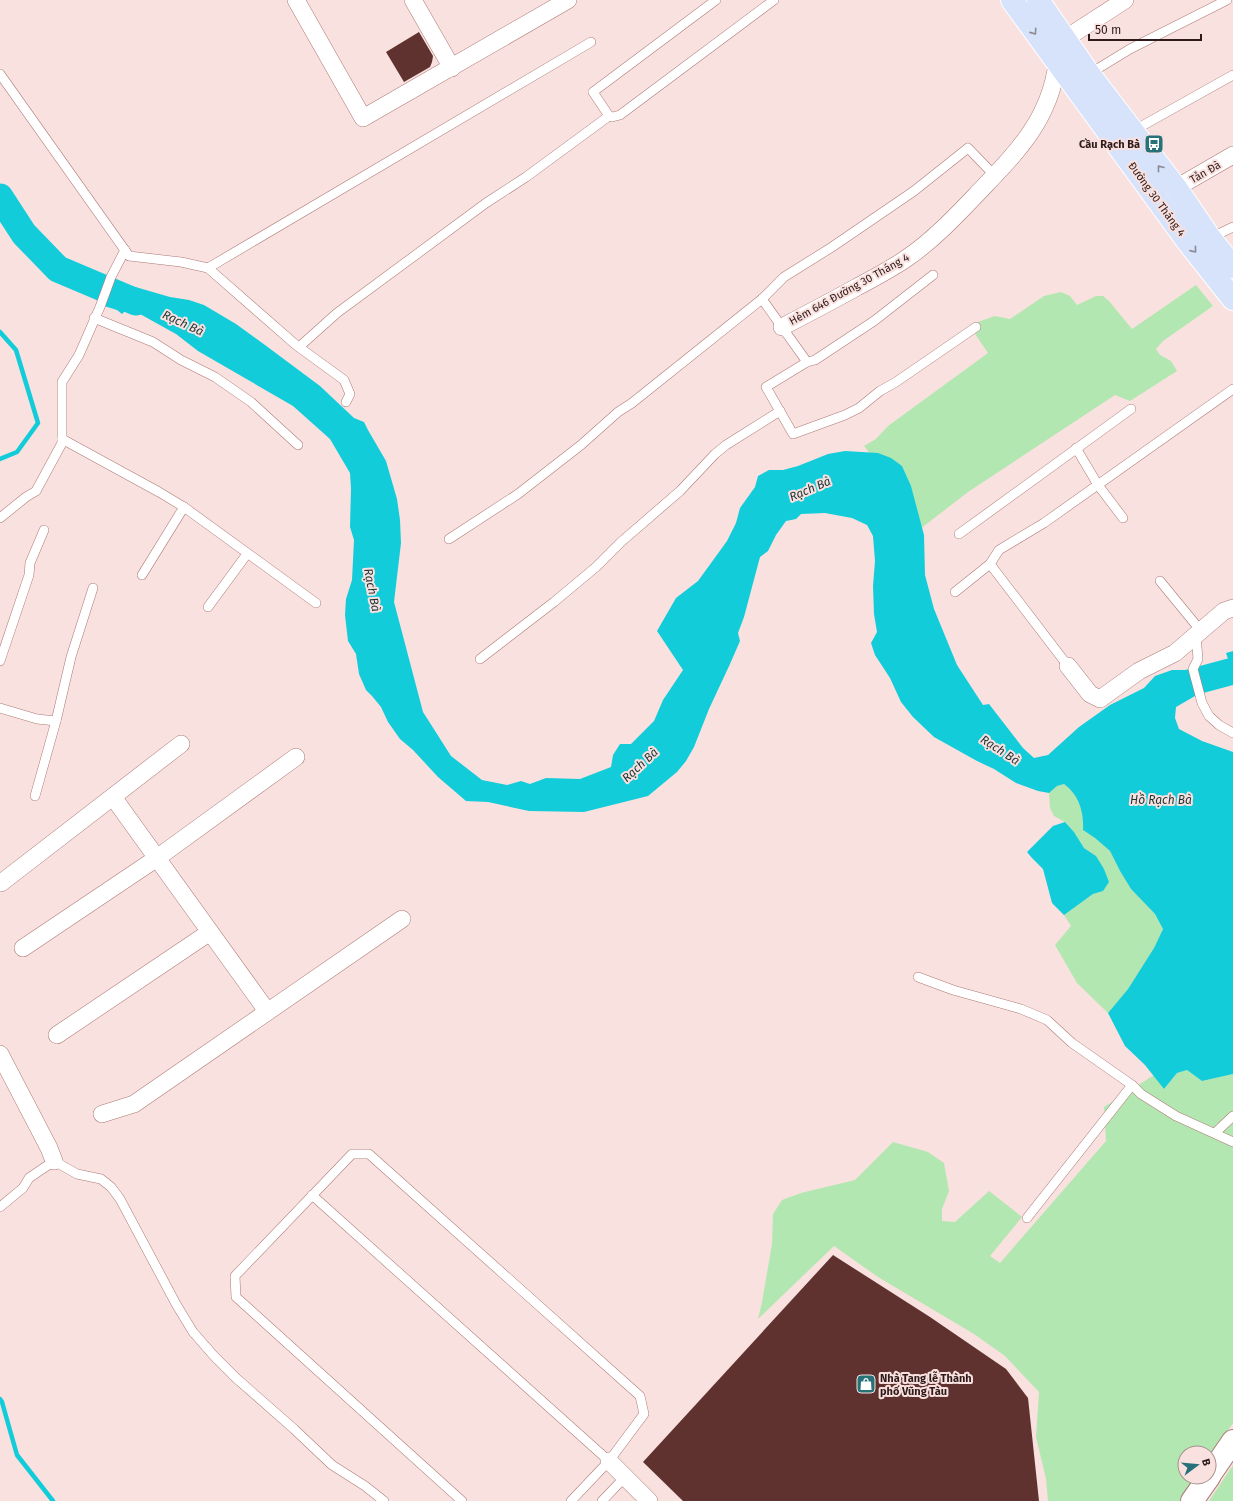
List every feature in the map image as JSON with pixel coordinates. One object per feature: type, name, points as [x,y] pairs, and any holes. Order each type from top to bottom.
[{"type":"main road","name":"Đường 30 Tháng 4","points":[[1012,0],[1081,79],[1132,132],[1176,188],[1186,222],[1210,238],[1233,267]]},
{"type":"main road","name":"Đường 30 Tháng 4","points":[[1038,0],[1057,51]]},
{"type":"main road","name":"Đường 30 Tháng 4","points":[[1081,79],[1186,222],[1233,299]]},
{"type":"street","points":[[296,0],[363,118],[452,68],[543,6],[568,0]]},
{"type":"street","points":[[413,0],[452,68]]},
{"type":"street","points":[[1057,51],[1125,0]]},
{"type":"street","name":"Hẻm 646 Đường 30 Tháng 4","points":[[782,327],[860,286],[907,258],[964,208],[1010,161],[1039,120],[1049,100],[1055,77],[1057,51]]},
{"type":"street","name":"Tản Đà","points":[[1176,188],[1233,155]]},
{"type":"street","points":[[1068,666],[1090,694],[1100,698],[1139,671],[1175,653],[1224,610],[1233,608]]},
{"type":"street","points":[[1,883],[181,744]]},
{"type":"street","points":[[23,948],[157,858],[296,757]]},
{"type":"street","points":[[113,797],[267,1011]]},
{"type":"street","points":[[102,1114],[134,1104],[402,919]]},
{"type":"street","points":[[57,1035],[210,932]]},
{"type":"street","points":[[0,1054],[49,1148],[54,1161]]},
{"type":"street","points":[[1217,1465],[1233,1441]]},
{"type":"street","points":[[609,1461],[649,1501]]},
{"type":"street","points":[[1192,1501],[1203,1485]]},
{"type":"lane","points":[[609,116],[593,92],[716,0]]},
{"type":"lane","points":[[299,347],[337,313],[486,203],[526,177],[609,116],[612,117],[620,115],[774,0]]},
{"type":"lane","points":[[1081,79],[1130,49],[1227,0]]},
{"type":"lane","points":[[208,268],[591,42]]},
{"type":"lane","points":[[0,74],[129,256],[181,262],[208,268],[299,347],[344,380],[350,394],[346,402]]},
{"type":"lane","points":[[1132,132],[1233,75]]},
{"type":"lane","points":[[448,539],[518,494],[581,445],[618,412],[632,403],[762,299],[784,277],[832,247],[914,191],[968,148],[995,176]]},
{"type":"lane","points":[[1210,238],[1233,226]]},
{"type":"lane","points":[[0,518],[26,496],[36,491],[62,443],[62,382],[79,355],[100,307],[111,277],[125,250]]},
{"type":"lane","points":[[933,275],[874,321],[815,360],[807,362],[766,387],[793,434],[845,415],[858,408],[880,391],[976,327]]},
{"type":"lane","points":[[762,299],[807,362]]},
{"type":"lane","points":[[94,318],[154,342],[181,360],[215,377],[251,402],[298,445]]},
{"type":"lane","points":[[955,592],[990,564],[999,550],[1044,523],[1233,389]]},
{"type":"lane","points":[[959,534],[1131,409]]},
{"type":"lane","points":[[480,659],[554,602],[596,567],[621,542],[680,491],[715,454],[726,445],[780,411]]},
{"type":"lane","points":[[62,439],[160,492],[184,507],[316,603]]},
{"type":"lane","points":[[1076,448],[1098,485],[1123,518]]},
{"type":"lane","points":[[142,575],[184,507]]},
{"type":"lane","points":[[0,661],[29,575],[30,563],[44,530]]},
{"type":"lane","points":[[208,607],[248,554]]},
{"type":"lane","points":[[990,564],[1068,666]]},
{"type":"lane","points":[[1160,581],[1198,633],[1198,659],[1193,669],[1200,695],[1209,716],[1219,725],[1233,733]]},
{"type":"lane","points":[[36,796],[56,722],[71,657],[93,588]]},
{"type":"lane","points":[[0,708],[37,719],[56,722]]},
{"type":"lane","points":[[918,977],[953,990],[1021,1009],[1047,1020],[1078,1047],[1132,1085],[1141,1094],[1176,1116],[1233,1142]]},
{"type":"lane","points":[[1027,1218],[1132,1085]]},
{"type":"lane","points":[[1215,1134],[1233,1116]]},
{"type":"lane","points":[[462,1501],[236,1297],[235,1276],[352,1154],[369,1154],[640,1396],[644,1414],[609,1461],[571,1501]]},
{"type":"lane","points":[[1,1205],[23,1188],[30,1178],[54,1161],[77,1174],[101,1179],[111,1187],[120,1199],[176,1304],[193,1332],[214,1356],[332,1465],[384,1501]]},
{"type":"lane","points":[[312,1195],[609,1461]]},
{"type":"lane","points":[[602,1501],[625,1477]]},
{"type":"green space","points":[[1196,285],[1213,306],[1163,341],[1156,349],[1160,355],[1171,361],[1177,371],[1130,401],[1115,395],[968,492],[911,536],[885,472],[864,446],[876,439],[888,426],[988,353],[969,325],[995,316],[1010,319],[1044,296],[1061,292],[1070,296],[1077,305],[1096,296],[1103,296],[1109,301],[1132,329]]},
{"type":"green space","points":[[1064,784],[1073,793],[1080,804],[1083,817],[1083,830],[1110,851],[1131,889],[1155,914],[1163,929],[1154,948],[1128,989],[1108,1013],[1077,983],[1055,945],[1071,926],[1064,915],[1093,894],[1103,891],[1096,856],[1084,848],[1074,832],[1065,822],[1054,816],[1050,808],[1049,793],[1057,786]]},
{"type":"green space","points":[[1187,1070],[1202,1081],[1233,1074],[1233,1423],[1217,1446],[1217,1445],[1177,1445],[1177,1485],[1192,1485],[1181,1501],[1048,1501],[1046,1479],[1036,1437],[1039,1392],[1005,1356],[974,1334],[878,1277],[834,1246],[758,1319],[772,1244],[773,1214],[782,1200],[801,1193],[855,1180],[893,1142],[928,1152],[944,1163],[949,1191],[942,1209],[942,1221],[955,1222],[989,1191],[1022,1217],[990,1256],[1000,1263],[1106,1141],[1104,1107],[1154,1075],[1164,1089],[1177,1073]]},
{"type":"green space","points":[[1233,1465],[1233,1501],[1209,1501]]},
{"type":"water","name":"Hồ Rạch Bà","points":[[113,284],[132,286],[204,305],[236,324],[265,345],[320,386],[354,418],[364,422],[386,461],[397,499],[401,543],[394,602],[423,712],[451,756],[482,780],[507,785],[521,781],[530,784],[546,778],[580,779],[611,767],[613,755],[620,744],[631,744],[654,721],[663,700],[683,670],[657,631],[676,598],[698,581],[727,541],[736,523],[740,508],[755,487],[758,476],[769,470],[783,470],[798,466],[828,454],[845,451],[878,453],[891,458],[902,466],[911,486],[924,535],[925,575],[934,609],[957,665],[983,705],[989,704],[1023,748],[1034,758],[1048,755],[1079,727],[1110,705],[1144,688],[1155,676],[1172,670],[1189,670],[1195,696],[1176,707],[1175,718],[1179,729],[1202,741],[1233,752],[1233,1074],[1202,1081],[1187,1070],[1177,1073],[1164,1089],[1145,1065],[1125,1046],[1108,1013],[1128,989],[1154,948],[1163,929],[1155,914],[1131,889],[1110,851],[1083,830],[1083,817],[1080,804],[1069,788],[1064,784],[1057,786],[1049,793],[1038,791],[1016,783],[994,769],[934,737],[913,717],[901,702],[890,678],[875,655],[871,643],[877,632],[874,614],[873,586],[875,561],[873,536],[867,525],[852,518],[825,513],[801,514],[796,519],[786,521],[776,535],[768,551],[760,557],[744,617],[738,633],[740,641],[709,709],[694,747],[686,761],[677,772],[648,796],[584,812],[529,811],[488,802],[466,801],[438,777],[413,750],[400,739],[388,722],[381,707],[366,690],[359,674],[356,654],[348,641],[345,615],[346,599],[352,580],[354,540],[350,527],[350,473],[330,439],[293,406],[198,351],[176,334],[140,314],[127,309],[122,314],[117,310],[104,306]]},
{"type":"water","points":[[1233,651],[1233,679],[1207,686],[1202,667],[1228,659],[1226,653]]},
{"type":"water","points":[[1065,822],[1074,832],[1084,848],[1096,856],[1104,869],[1109,882],[1103,891],[1093,894],[1064,915],[1052,903],[1043,869],[1027,852],[1053,826]]},
{"type":"building","points":[[419,32],[433,56],[432,62],[430,67],[404,82],[386,52]]},
{"type":"building","name":"Nhà Tang lễ Thành phố Vũng Tàu","points":[[833,1255],[930,1317],[1006,1369],[1028,1398],[1039,1501],[683,1501],[643,1462]]},
{"type":"waterway","name":"Rạch Bà","points":[[0,197],[24,234],[58,269],[136,302]]},
{"type":"waterway","name":"Rạch Bà","points":[[0,332],[16,350],[38,423],[17,452],[0,459]]},
{"type":"waterway","name":"Rạch Bà","points":[[1165,692],[1170,688],[1233,671]]},
{"type":"waterway","points":[[0,1399],[17,1455],[53,1501]]},
{"type":"place","name":"Cầu Rạch Bà","points":[[1154,144]]},
{"type":"place","name":"Nhà Tang lễ Thành phố Vũng Tàu","points":[[866,1384]]}]
